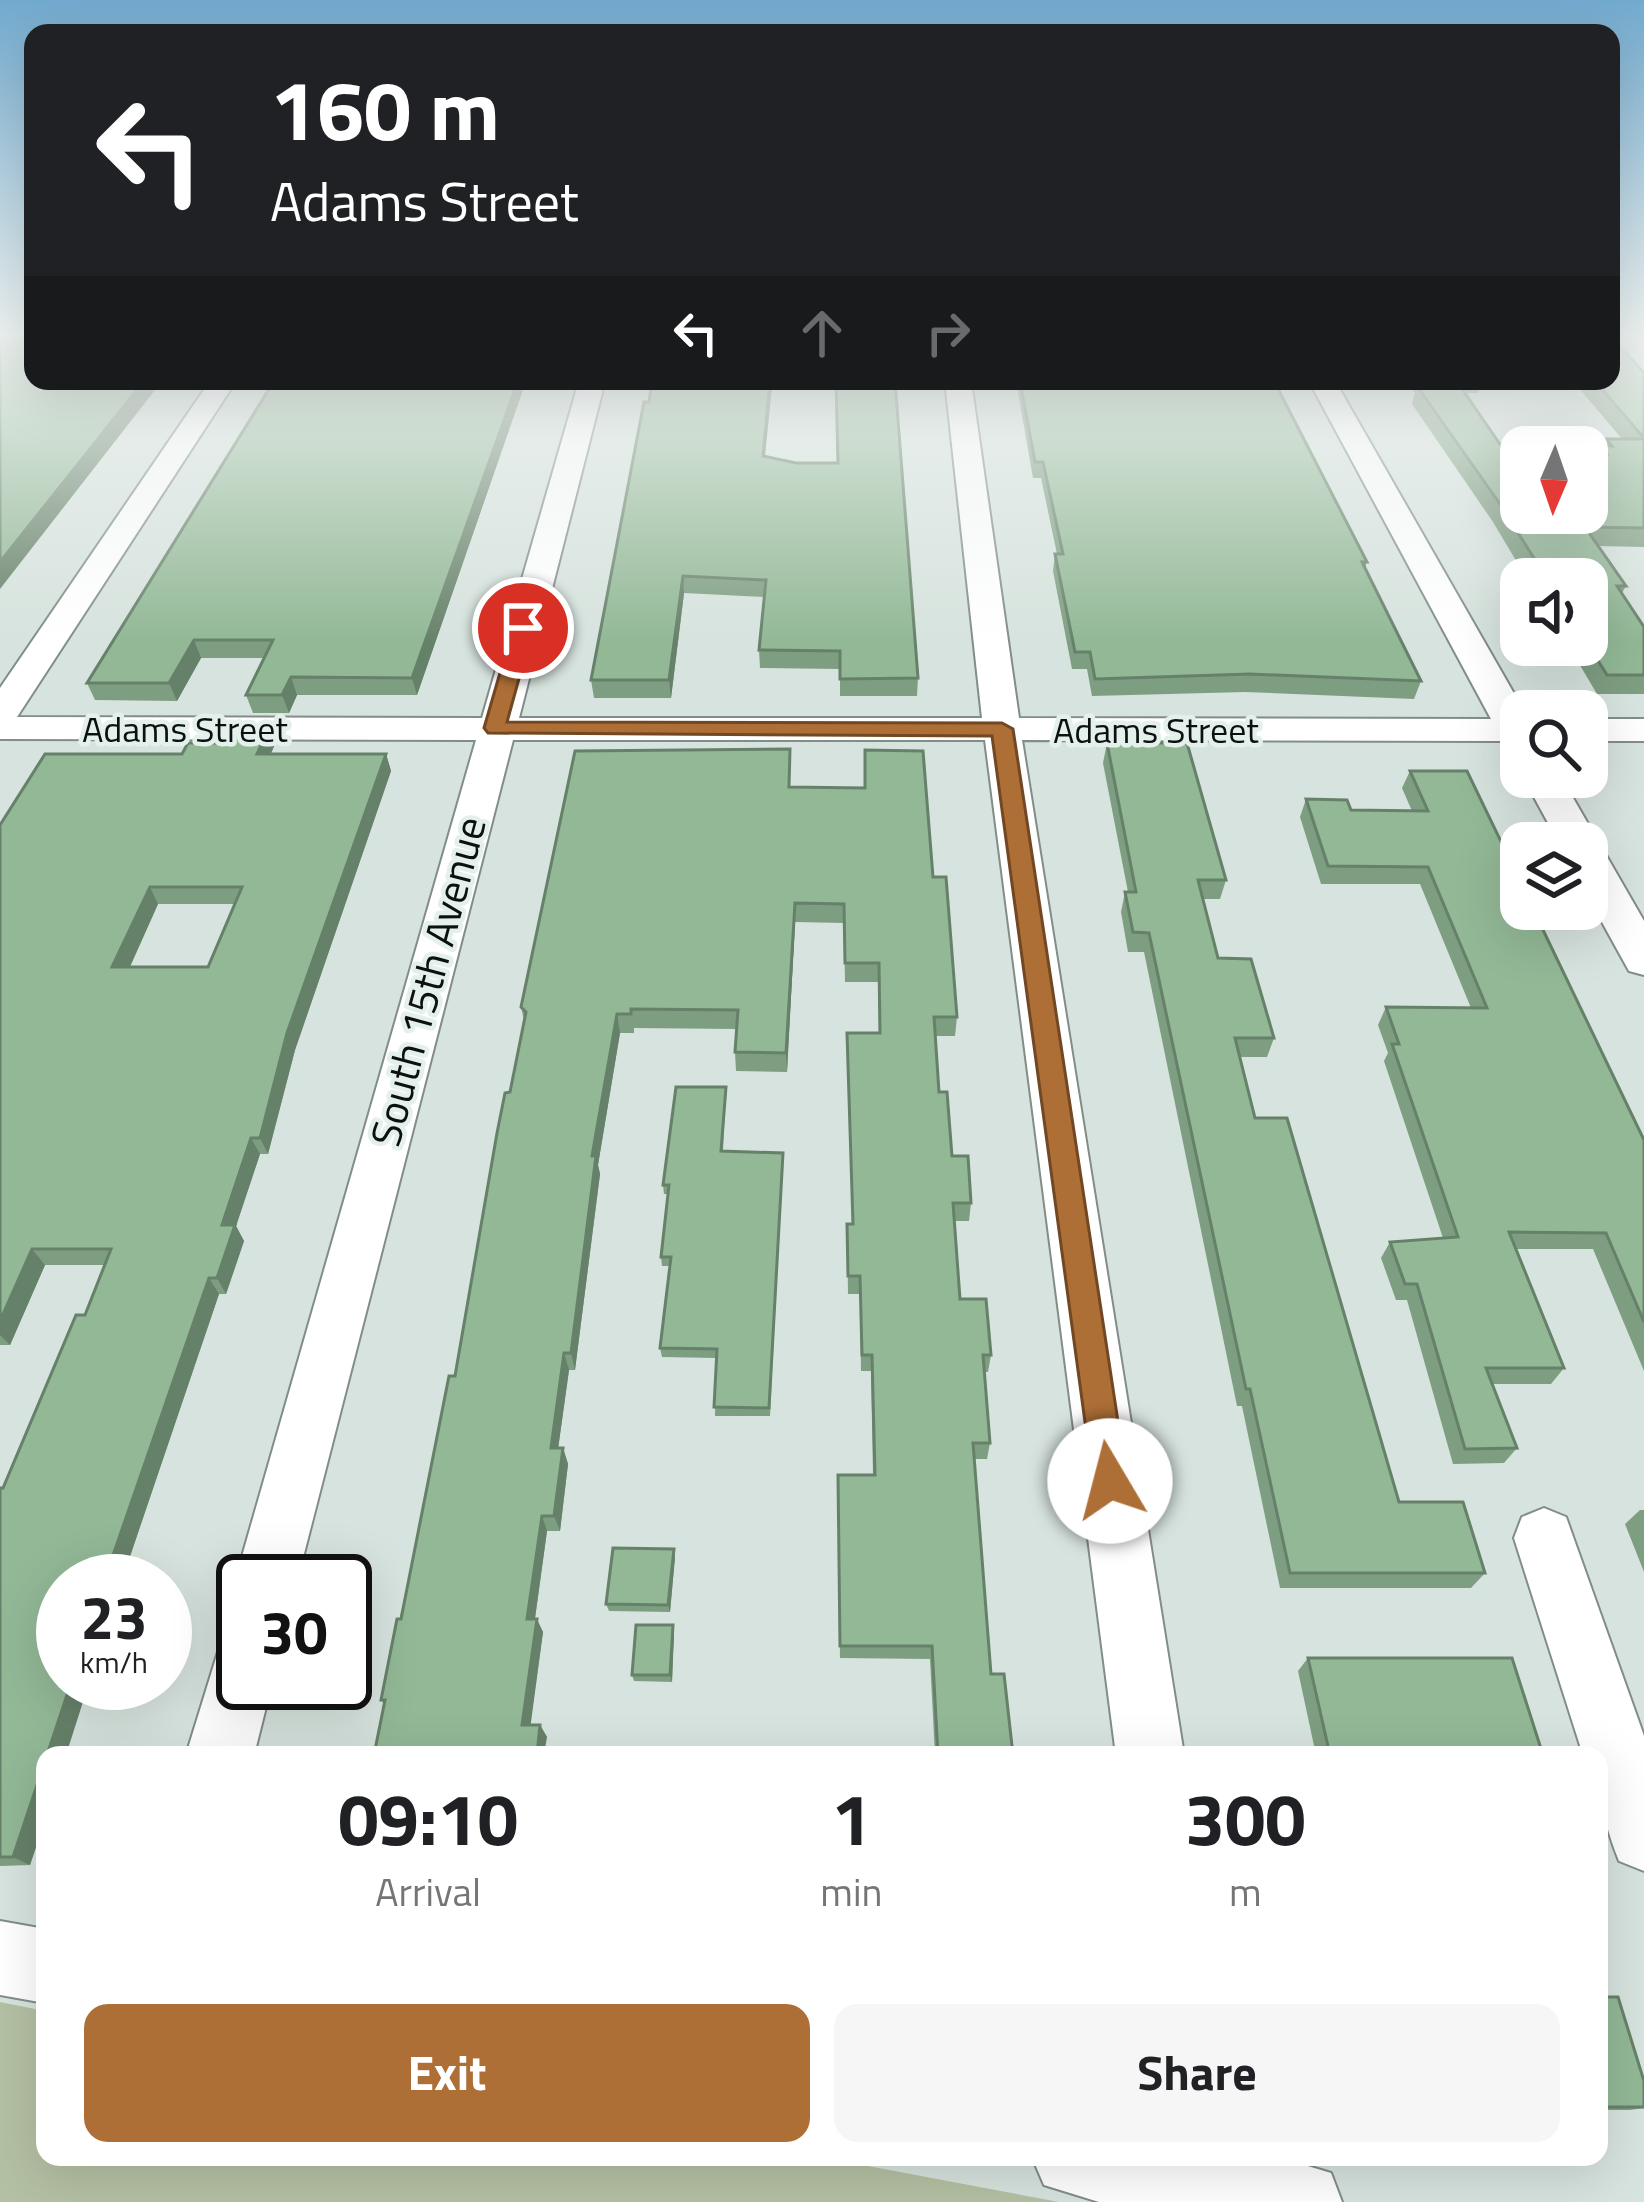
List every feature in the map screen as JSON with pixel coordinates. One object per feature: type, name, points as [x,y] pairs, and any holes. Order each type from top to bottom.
[{"type":"street","points":[[0,715],[185,438]]},
{"type":"street","name":"South 15th Avenue","points":[[273,1554],[576,438]]},
{"type":"street","points":[[965,438],[1002,729],[1149,1746]]},
{"type":"street","points":[[1354,438],[1500,699]]},
{"type":"street","name":"Adams Street","points":[[0,728],[1500,733]]},
{"type":"street","points":[[1608,730],[1644,730]]},
{"type":"street","points":[[1608,895],[1644,960]]},
{"type":"street","points":[[1544,1538],[1644,1836]]},
{"type":"street","points":[[222,1746],[232,1710]]},
{"type":"street","points":[[0,1958],[36,1964]]},
{"type":"street","points":[[1165,2166],[1206,2170],[1302,2202]]},
{"type":"green space","points":[[0,2002],[36,2009],[36,2166],[868,2166],[1059,2202],[0,2202]]},
{"type":"building","points":[[0,438],[99,438],[0,562]]},
{"type":"building","points":[[239,438],[498,438],[412,678],[291,677],[282,695],[246,695],[273,640],[194,640],[169,683],[87,683]]},
{"type":"building","points":[[637,438],[765,438],[763,456],[796,463],[838,463],[837,438],[899,438],[918,678],[840,679],[840,651],[759,650],[766,580],[683,576],[669,680],[591,680]]},
{"type":"building","points":[[1031,438],[1303,438],[1421,681],[1250,674],[1095,679],[1090,652],[1075,652],[1055,554],[1063,554],[1043,462],[1035,462]]},
{"type":"building","points":[[1453,438],[1496,438],[1500,444],[1500,504]]},
{"type":"building","points":[[1608,439],[1644,439],[1644,528],[1608,527],[1608,446],[1612,446]]},
{"type":"building","points":[[1519,534],[1590,534],[1607,558],[1534,558]]},
{"type":"building","points":[[1608,560],[1626,586],[1617,586],[1644,627],[1644,675],[1607,675],[1601,666],[1608,666]]},
{"type":"building","points":[[232,727],[269,727],[257,754],[386,754],[287,1033],[260,1138],[251,1138],[222,1225],[235,1225],[217,1278],[209,1278],[113,1554],[36,1554],[36,1710],[62,1710],[50,1746],[36,1746],[36,1788],[13,1857],[0,1857],[0,1488],[76,1315],[85,1315],[111,1249],[32,1249],[0,1321],[0,825],[45,754],[182,754],[188,743],[225,743]],"holes":[[[150,887],[242,887],[208,967],[112,967]]]},
{"type":"building","points":[[1107,743],[1187,743],[1226,880],[1198,880],[1218,958],[1251,959],[1274,1038],[1235,1038],[1255,1118],[1287,1118],[1399,1502],[1463,1502],[1485,1573],[1290,1573],[1149,933],[1133,932],[1125,892],[1136,892]]},
{"type":"building","points":[[790,749],[789,787],[865,788],[865,750],[923,751],[933,877],[946,877],[957,1017],[934,1017],[939,1092],[947,1092],[952,1156],[968,1156],[971,1203],[953,1203],[960,1299],[986,1299],[991,1355],[983,1355],[990,1443],[973,1443],[991,1674],[1004,1674],[1012,1746],[938,1746],[932,1646],[840,1646],[838,1475],[875,1475],[872,1355],[862,1355],[860,1276],[848,1276],[847,1224],[853,1224],[847,1033],[880,1033],[879,963],[845,963],[844,904],[795,903],[786,1053],[735,1052],[738,1010],[631,1009],[631,1014],[617,1014],[592,1156],[596,1156],[571,1353],[564,1353],[551,1448],[563,1448],[554,1516],[542,1516],[527,1619],[537,1619],[522,1725],[540,1725],[538,1746],[376,1746],[397,1619],[401,1619],[449,1376],[455,1376],[497,1133],[526,1012],[521,1007],[575,751]]},
{"type":"building","points":[[1410,771],[1467,771],[1500,839],[1500,930],[1543,930],[1644,1140],[1644,1322],[1606,1233],[1509,1232],[1564,1368],[1486,1368],[1517,1448],[1465,1449],[1417,1284],[1405,1284],[1390,1242],[1458,1237],[1392,1044],[1399,1044],[1386,1007],[1487,1008],[1428,867],[1328,866],[1306,799],[1347,800],[1351,810],[1428,811]]},
{"type":"building","points":[[676,1087],[726,1087],[721,1151],[783,1153],[769,1408],[714,1407],[717,1349],[660,1348],[671,1257],[661,1257],[669,1185],[663,1185]]},
{"type":"building","points":[[613,1548],[674,1549],[668,1605],[606,1604]]},
{"type":"building","points":[[636,1625],[673,1625],[670,1675],[632,1675]]},
{"type":"building","points":[[1308,1658],[1512,1658],[1540,1746],[1328,1746]]},
{"type":"building","points":[[1608,1997],[1618,1997],[1644,2081],[1644,2107],[1608,2107]]},
{"type":"route","points":[[523,628],[495,728],[1002,729],[1110,1481]]}]
